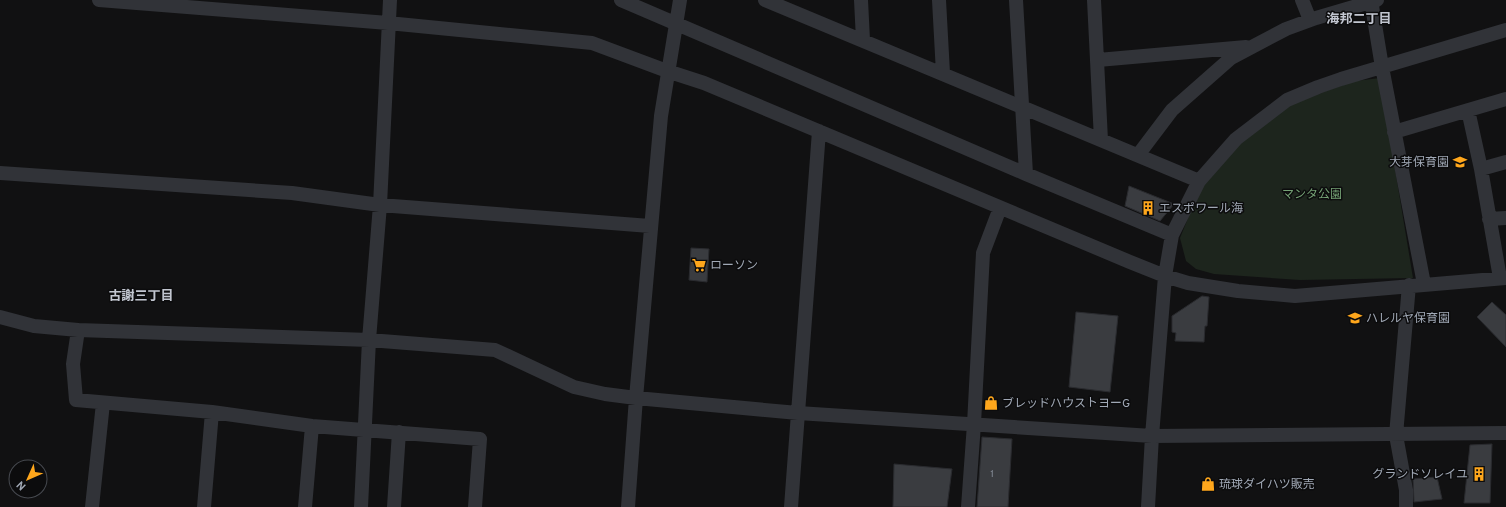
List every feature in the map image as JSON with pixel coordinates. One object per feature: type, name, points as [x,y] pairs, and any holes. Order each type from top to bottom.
[{"type":"street","points":[[99,0],[244,6],[592,43],[704,83],[1165,276],[1188,283],[1238,291],[1295,296],[1503,278],[1489,219],[1481,170],[1468,110]]},
{"type":"street","points":[[361,507],[366,430],[369,340],[380,205],[390,0]]},
{"type":"street","points":[[628,507],[650,226],[661,116],[680,0]]},
{"type":"street","points":[[765,0],[783,4],[863,40],[1199,181]]},
{"type":"street","points":[[862,0],[863,40]]},
{"type":"street","points":[[940,0],[943,73]]},
{"type":"street","points":[[1016,0],[1026,174]]},
{"type":"street","points":[[1094,0],[1101,140]]},
{"type":"street","points":[[1302,0],[1310,20]]},
{"type":"street","points":[[1138,155],[1172,110],[1231,58],[1286,29],[1373,0],[1382,67],[1424,284]]},
{"type":"street","points":[[627,1],[1026,174],[1172,234]]},
{"type":"street","points":[[1148,507],[1152,436],[1165,276],[1172,234],[1199,181],[1236,139],[1287,100],[1318,87],[1506,30]]},
{"type":"street","points":[[1098,60],[1252,46]]},
{"type":"street","points":[[1394,132],[1506,99]]},
{"type":"street","points":[[791,507],[819,131]]},
{"type":"street","points":[[1481,170],[1506,162]]},
{"type":"street","points":[[0,174],[292,193],[380,205],[650,226]]},
{"type":"street","points":[[968,507],[983,252],[1000,208]]},
{"type":"street","points":[[1489,219],[1506,218]]},
{"type":"street","points":[[1406,507],[1406,490],[1396,435],[1409,285]]},
{"type":"street","points":[[0,317],[34,326],[78,330],[369,340],[495,350],[574,387],[605,394],[798,413],[1152,436],[1506,433]]},
{"type":"street","points":[[78,330],[73,364],[76,400],[212,412],[312,426],[399,432],[480,440],[475,507]]},
{"type":"street","points":[[92,507],[103,402]]},
{"type":"street","points":[[204,507],[212,412]]},
{"type":"street","points":[[305,507],[312,426]]},
{"type":"street","points":[[394,507],[399,432]]},
{"type":"green space","name":"マンタ公園","points":[[1380,78],[1413,278],[1300,280],[1214,274],[1196,269],[1186,261],[1180,238],[1195,201],[1205,182],[1238,143],[1290,103],[1355,81]]},
{"type":"building","name":"エスポワール海","points":[[1129,186],[1174,204],[1160,221],[1125,206]]},
{"type":"building","name":"ローソン","points":[[691,248],[709,249],[707,282],[689,280]]},
{"type":"building","points":[[1202,296],[1209,297],[1207,326],[1205,326],[1204,342],[1175,341],[1176,333],[1172,332],[1172,316]]},
{"type":"building","points":[[1492,302],[1506,315],[1506,347],[1477,317]]},
{"type":"building","points":[[1076,312],[1118,316],[1110,392],[1069,387]]},
{"type":"building","points":[[982,437],[1012,439],[1008,507],[977,507]]},
{"type":"building","name":"グランドソレイユ","points":[[1492,444],[1490,503],[1464,503],[1470,445]]},
{"type":"building","points":[[894,464],[952,469],[947,507],[893,507]]},
{"type":"building","points":[[1437,477],[1442,499],[1414,502],[1413,479]]},
{"type":"place","name":"大芽保育園","points":[[1460,162]]},
{"type":"place","name":"エスポワール海","points":[[1148,208]]},
{"type":"place","name":"ローソン","points":[[699,265]]},
{"type":"place","name":"ハレルヤ保育園","points":[[1355,318]]},
{"type":"place","name":"ブレッドハウストヨーG","points":[[991,403]]},
{"type":"place","name":"グランドソレイユ","points":[[1479,474]]},
{"type":"place","name":"琉球ダイハツ販売","points":[[1208,484]]},
{"type":"district","name":"海邦二丁目","points":[[1359,18]]},
{"type":"district","name":"古謝三丁目","points":[[141,295]]}]
